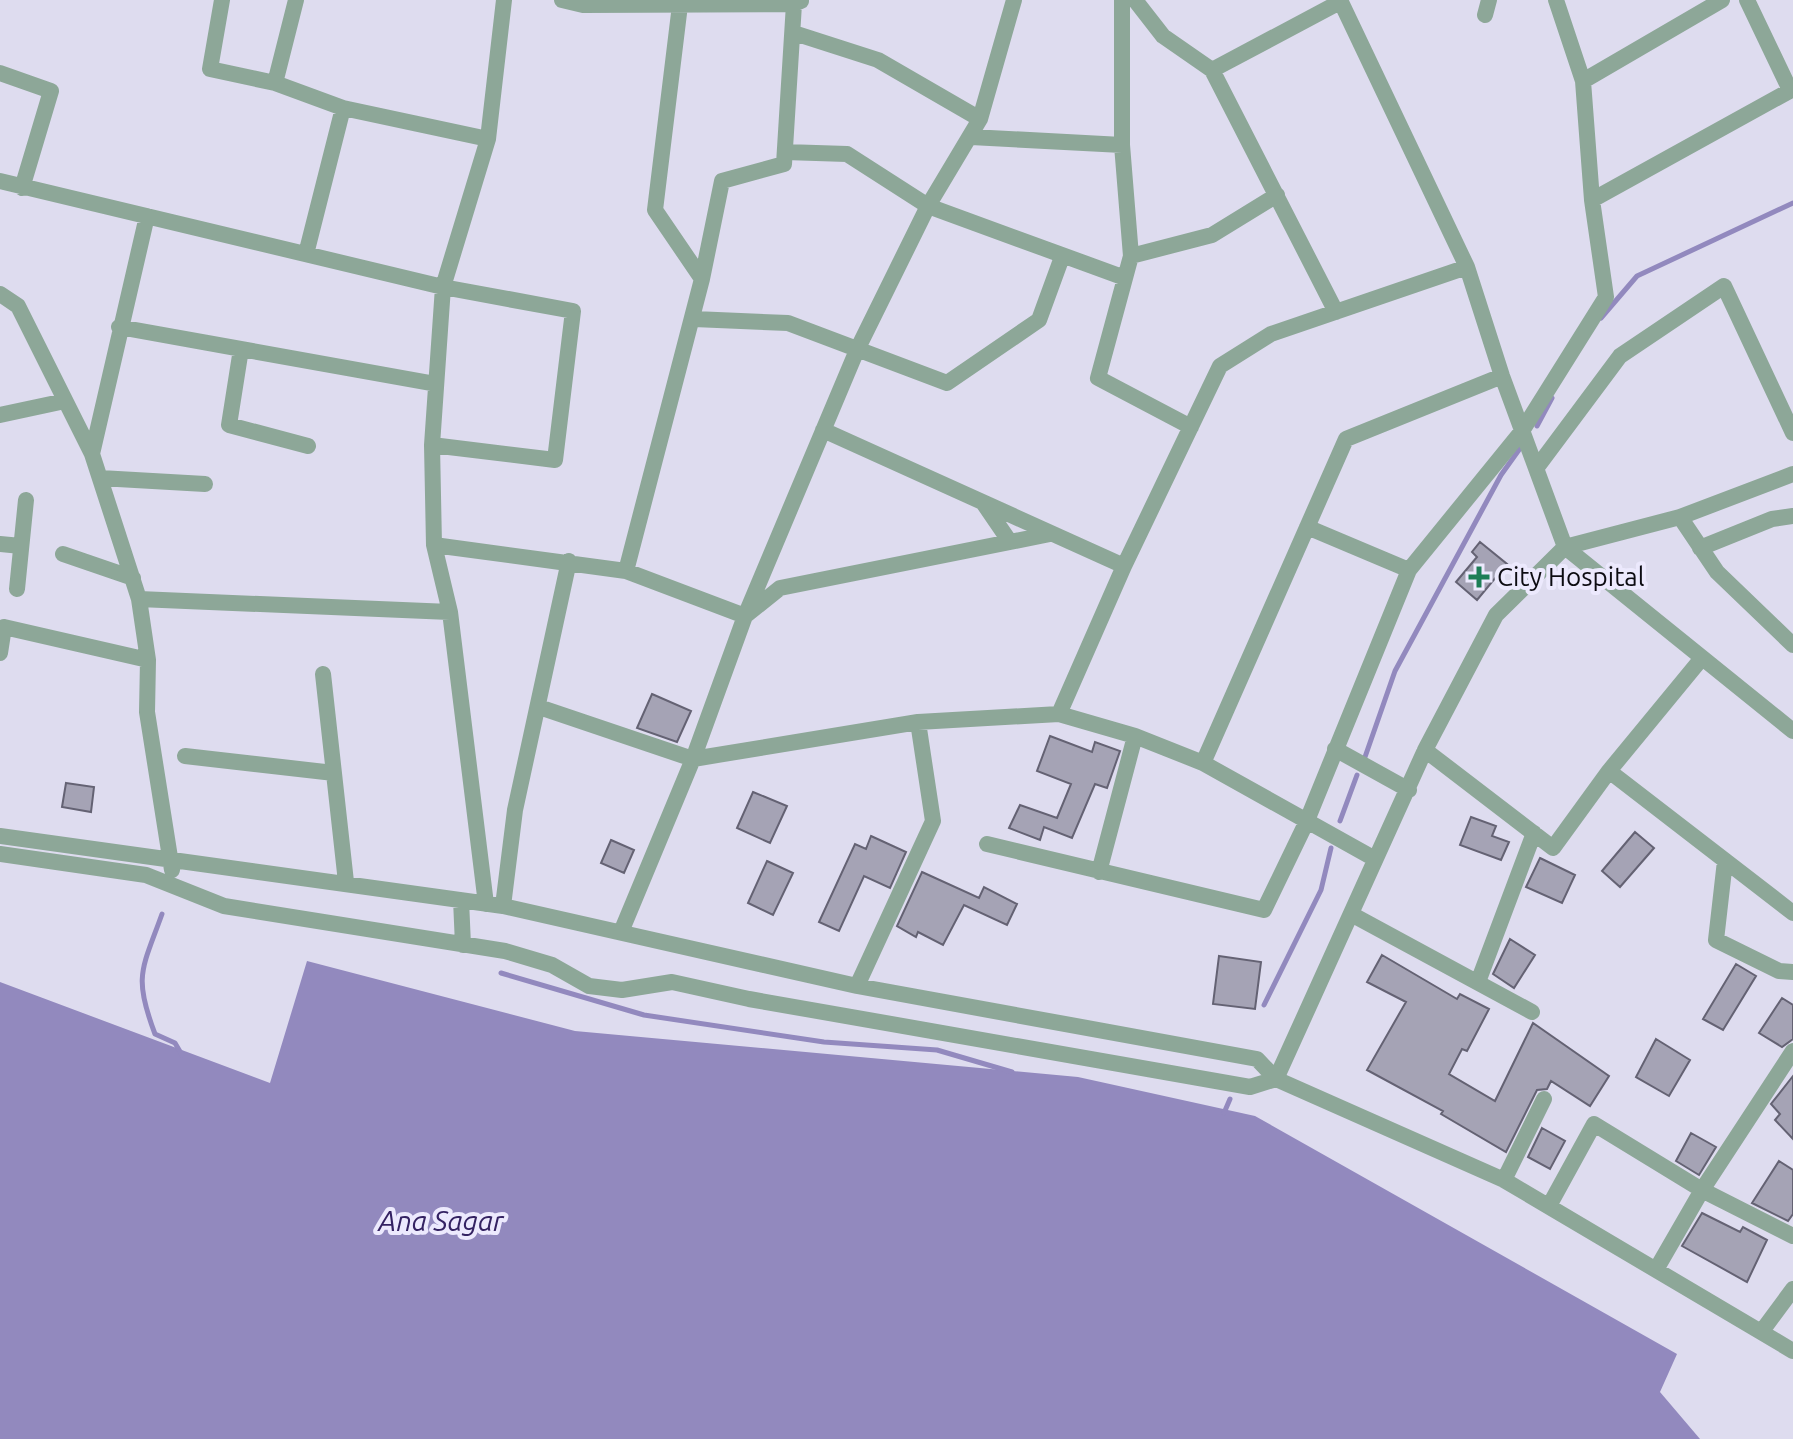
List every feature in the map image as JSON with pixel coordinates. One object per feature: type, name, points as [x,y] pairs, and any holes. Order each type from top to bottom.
[{"type":"street","points":[[222,0],[210,69],[275,83],[343,108],[488,139]]},
{"type":"street","points":[[275,83],[296,0]]},
{"type":"street","points":[[494,905],[450,612],[434,545],[432,445],[443,287],[488,139],[504,0]]},
{"type":"street","points":[[562,0],[583,5],[798,2],[784,164],[722,181],[694,319],[626,571]]},
{"type":"street","points":[[621,932],[693,759],[745,616],[857,350],[928,206],[980,119],[1014,0]]},
{"type":"street","points":[[1122,0],[1122,145],[1131,256],[1098,378],[1191,427]]},
{"type":"street","points":[[1135,0],[1163,36],[1212,70],[1336,312]]},
{"type":"street","points":[[987,844],[1264,910],[1306,823],[1409,570],[1522,431],[1606,297],[1592,200],[1583,81],[1556,0]]},
{"type":"street","points":[[1583,81],[1722,0]]},
{"type":"street","points":[[1592,200],[1792,90],[1747,0]]},
{"type":"street","points":[[1212,70],[1340,1],[1467,267],[1502,376],[1538,466],[1565,547],[1793,731]]},
{"type":"street","points":[[680,5],[655,210],[702,279]]},
{"type":"street","points":[[794,33],[878,60],[980,119]]},
{"type":"street","points":[[0,73],[51,91],[22,188]]},
{"type":"street","points":[[306,254],[343,108]]},
{"type":"street","points":[[971,137],[1122,145]]},
{"type":"street","points":[[785,152],[847,154],[928,206],[1125,278]]},
{"type":"street","points":[[0,181],[443,287],[573,311],[555,460],[432,445]]},
{"type":"street","points":[[1131,256],[1212,235],[1277,195]]},
{"type":"street","points":[[92,454],[147,216]]},
{"type":"street","points":[[694,319],[788,323],[947,383],[1039,320],[1062,257]]},
{"type":"street","points":[[1059,714],[1124,566],[1220,366],[1271,334],[1467,267]]},
{"type":"street","points":[[1538,466],[1620,356],[1724,286],[1793,433]]},
{"type":"street","points":[[0,294],[18,306],[92,454],[133,578],[148,660],[147,712],[172,861],[173,884]]},
{"type":"street","points":[[119,327],[436,384]]},
{"type":"street","points":[[241,349],[229,425],[308,446]]},
{"type":"street","points":[[1203,763],[1346,439],[1502,376]]},
{"type":"street","points":[[0,415],[65,401]]},
{"type":"street","points":[[823,430],[1124,566]]},
{"type":"street","points":[[0,854],[146,875],[224,906],[505,951],[552,965],[589,986],[622,990],[672,982],[749,999],[1250,1087],[1276,1079],[1425,750],[1496,615],[1565,547],[1680,517],[1793,474]]},
{"type":"street","points":[[100,478],[205,484]]},
{"type":"street","points":[[17,589],[26,500]]},
{"type":"street","points":[[984,504],[1010,542]]},
{"type":"street","points":[[1700,548],[1772,519],[1793,516]]},
{"type":"street","points":[[1680,517],[1700,548],[1744,602],[1793,645]]},
{"type":"street","points":[[1307,527],[1409,570]]},
{"type":"street","points":[[745,616],[780,588],[1050,534]]},
{"type":"street","points":[[0,544],[21,546]]},
{"type":"street","points":[[434,545],[626,571],[745,616]]},
{"type":"street","points":[[63,554],[133,578]]},
{"type":"street","points":[[494,905],[569,561]]},
{"type":"street","points":[[139,599],[450,612]]},
{"type":"street","points":[[0,653],[4,627],[148,660]]},
{"type":"street","points":[[1526,854],[1553,848],[1609,771],[1702,658]]},
{"type":"street","points":[[323,674],[346,882]]},
{"type":"street","points":[[539,707],[693,759],[918,722],[1059,714],[1135,736],[1203,763],[1375,859]]},
{"type":"street","points":[[857,986],[933,821],[918,722]]},
{"type":"street","points":[[1099,872],[1135,736]]},
{"type":"street","points":[[1335,749],[1409,790]]},
{"type":"street","points":[[1425,750],[1553,848]]},
{"type":"street","points":[[185,756],[334,773]]},
{"type":"street","points":[[1609,771],[1793,913]]},
{"type":"street","points":[[1478,982],[1534,833]]},
{"type":"street","points":[[0,836],[259,875],[346,882],[494,905],[857,986],[1257,1059],[1276,1079],[1504,1180],[1793,1351]]},
{"type":"street","points":[[1725,861],[1716,940],[1779,971],[1793,972]]},
{"type":"street","points":[[461,900],[463,945]]},
{"type":"street","points":[[1351,914],[1532,1012]]},
{"type":"street","points":[[1657,1268],[1702,1190],[1793,1051]]},
{"type":"street","points":[[1217,1081],[1227,1053]]},
{"type":"street","points":[[1504,1180],[1544,1099]]},
{"type":"street","points":[[1549,1206],[1594,1124],[1702,1190],[1793,1236]]},
{"type":"street","points":[[1762,1331],[1793,1289]]},
{"type":"water","name":"Ana Sagar","points":[[307,961],[575,1031],[1078,1077],[1255,1116],[1677,1354],[1660,1392],[1700,1439],[0,1439],[0,982],[270,1083]]},
{"type":"building","points":[[1480,542],[1507,564],[1477,600],[1456,582],[1477,557],[1472,552]]},
{"type":"building","points":[[652,694],[691,711],[677,742],[637,728]]},
{"type":"building","points":[[1050,736],[1092,752],[1095,742],[1120,751],[1107,788],[1095,784],[1072,838],[1044,827],[1040,840],[1009,828],[1020,805],[1057,818],[1071,784],[1037,771]]},
{"type":"building","points":[[66,783],[94,787],[91,812],[62,807]]},
{"type":"building","points":[[753,792],[787,806],[770,843],[737,828]]},
{"type":"building","points":[[1471,817],[1496,826],[1492,836],[1509,842],[1501,860],[1460,845]]},
{"type":"building","points":[[1635,832],[1654,848],[1620,887],[1602,871]]},
{"type":"building","points":[[871,836],[906,852],[890,888],[864,876],[839,931],[819,922],[855,844],[866,849]]},
{"type":"building","points":[[611,840],[634,850],[624,873],[601,863]]},
{"type":"building","points":[[1540,858],[1575,875],[1562,903],[1526,887]]},
{"type":"building","points":[[767,861],[793,873],[773,915],[748,903]]},
{"type":"building","points":[[922,872],[979,898],[984,887],[1017,904],[1007,925],[964,905],[943,945],[918,932],[916,937],[897,926]]},
{"type":"building","points":[[1510,939],[1535,955],[1514,988],[1493,974]]},
{"type":"building","points":[[1382,955],[1457,999],[1460,994],[1489,1009],[1467,1051],[1462,1049],[1449,1074],[1495,1101],[1533,1023],[1609,1076],[1590,1106],[1551,1081],[1547,1089],[1537,1090],[1506,1152],[1441,1114],[1443,1111],[1367,1070],[1406,1002],[1367,982]]},
{"type":"building","points":[[1219,956],[1261,962],[1255,1009],[1213,1004]]},
{"type":"building","points":[[1736,964],[1756,976],[1723,1030],[1703,1019]]},
{"type":"building","points":[[1782,998],[1793,1005],[1793,1039],[1782,1047],[1759,1033]]},
{"type":"building","points":[[1656,1039],[1690,1060],[1669,1096],[1636,1077]]},
{"type":"building","points":[[1793,1076],[1793,1139],[1775,1120],[1780,1114],[1771,1104]]},
{"type":"building","points":[[1542,1128],[1565,1141],[1550,1169],[1528,1157]]},
{"type":"building","points":[[1691,1133],[1716,1147],[1699,1175],[1676,1161]]},
{"type":"building","points":[[1779,1161],[1793,1170],[1793,1214],[1788,1221],[1752,1203]]},
{"type":"building","points":[[1702,1213],[1740,1232],[1743,1227],[1767,1240],[1747,1282],[1682,1246]]},
{"type":"waterway","points":[[1601,318],[1637,276],[1793,203]]},
{"type":"waterway","points":[[1537,426],[1552,398]]},
{"type":"waterway","points":[[1365,757],[1395,671],[1501,475],[1521,447]]},
{"type":"waterway","points":[[1340,821],[1357,775]]},
{"type":"waterway","points":[[1264,1005],[1321,890],[1331,848]]},
{"type":"waterway","points":[[162,914],[145,961],[142,985],[155,1034],[175,1043],[182,1055]]},
{"type":"waterway","points":[[501,973],[644,1015],[824,1042],[937,1050],[1012,1072]]},
{"type":"waterway","points":[[1224,1113],[1230,1099]]},
{"type":"place","name":"City Hospital","points":[[1479,577]]}]
